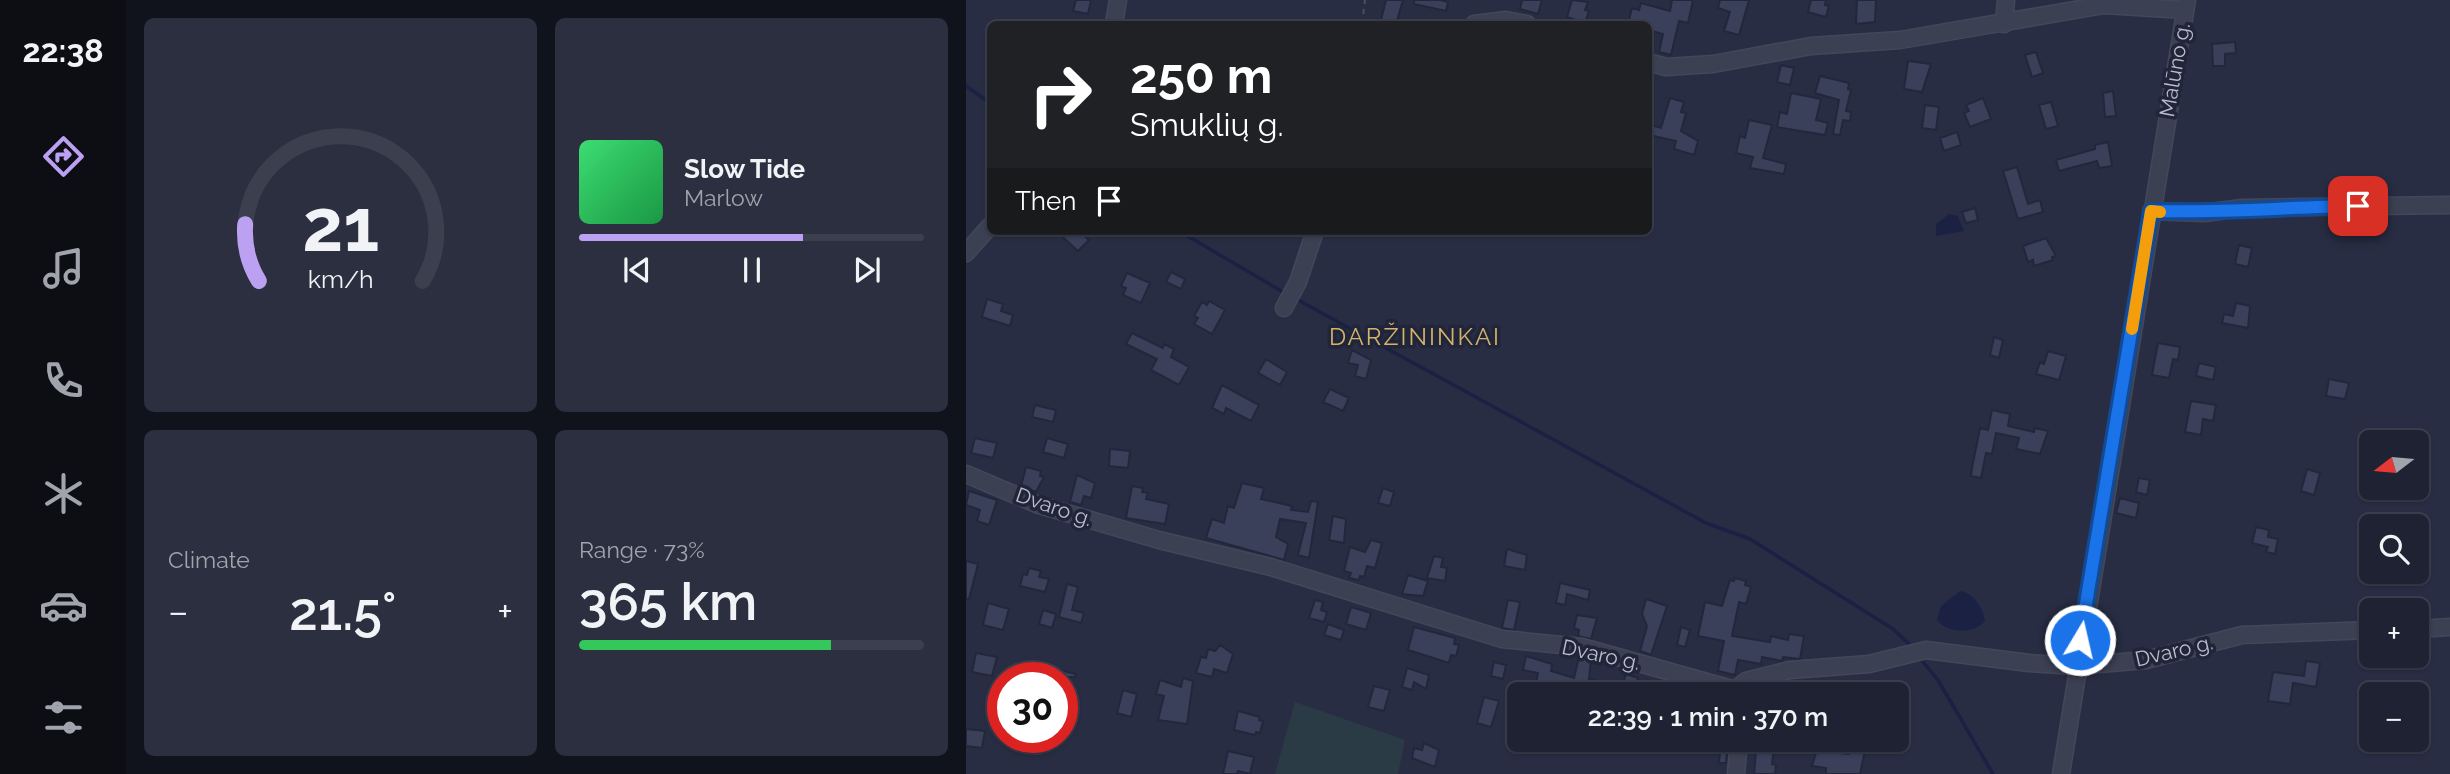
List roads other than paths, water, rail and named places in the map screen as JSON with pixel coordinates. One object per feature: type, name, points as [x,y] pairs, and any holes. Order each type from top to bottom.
[{"type":"street","points":[[1114,21],[1118,0]]},
{"type":"street","points":[[2004,24],[2006,0]]},
{"type":"street","name":"Malūno g.","points":[[1652,63],[1666,67],[1684,67],[1811,46],[1900,40],[2104,5],[2186,5],[2076,666],[2061,774]]},
{"type":"street","points":[[1493,21],[1514,21]]},
{"type":"street","points":[[2151,211],[2204,213],[2242,208],[2450,205]]},
{"type":"street","points":[[966,253],[987,229]]},
{"type":"street","points":[[1284,308],[1298,282],[1314,235]]},
{"type":"street","name":"Dvaro g.","points":[[966,474],[1039,505],[1159,540],[1271,567],[1502,639],[1582,647],[1698,682]]},
{"type":"street","points":[[2429,628],[2450,626]]},
{"type":"street","name":"Dvaro g.","points":[[1745,682],[1790,670],[1869,664],[1926,650],[2076,666],[2146,660],[2242,635],[2359,630]]},
{"type":"street","points":[[1736,774],[1737,752]]},
{"type":"water","points":[[1949,214],[1958,216],[1964,231],[1936,236],[1936,224]]},
{"type":"water","points":[[1960,591],[1974,598],[1985,621],[1975,628],[1961,631],[1948,628],[1937,620],[1941,606]]},
{"type":"waterway","points":[[966,86],[987,101]]},
{"type":"waterway","points":[[1186,235],[1283,292]]},
{"type":"waterway","points":[[1298,300],[1706,523],[1750,539],[1893,629],[1911,646]]},
{"type":"waterway","points":[[1919,657],[1938,680],[1993,774]]},
{"type":"district","name":"DARŽININKAI","points":[[1415,337]]}]
